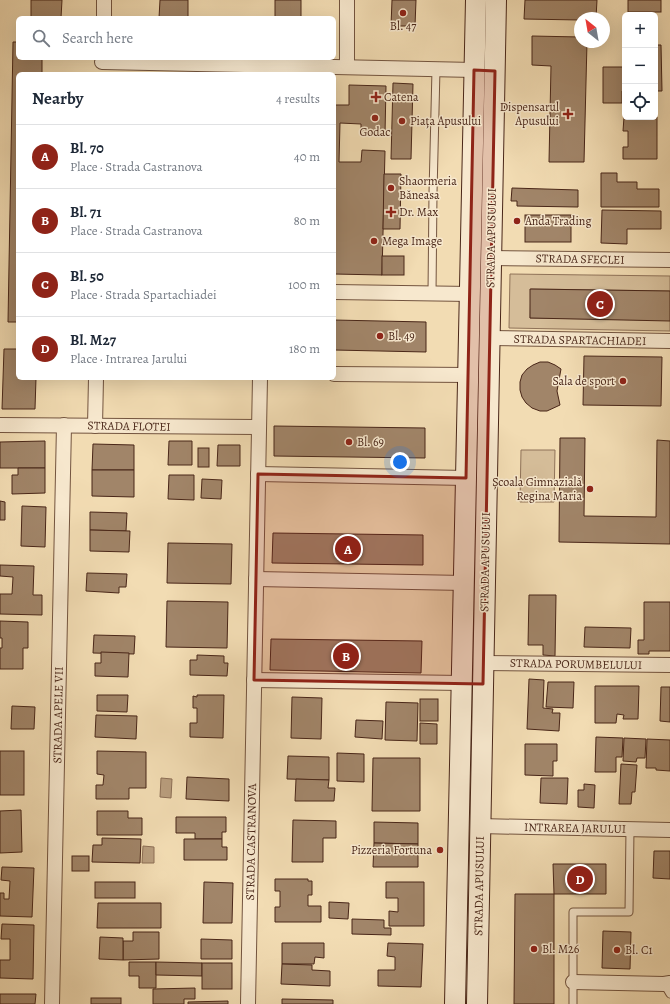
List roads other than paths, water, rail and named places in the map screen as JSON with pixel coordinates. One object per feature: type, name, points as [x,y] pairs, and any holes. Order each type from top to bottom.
[{"type":"main road","name":"STRADA APUSULUI","points":[[455,1004],[476,0]]},
{"type":"main road","name":"STRADA APUSULUI","points":[[477,1004],[496,0]]},
{"type":"main road","points":[[474,70],[495,71]]},
{"type":"main road","points":[[470,257],[490,258]]},
{"type":"main road","points":[[470,294],[490,295]]},
{"type":"main road","points":[[464,583],[484,583]]},
{"type":"main road","points":[[462,683],[482,684]]},
{"type":"street","points":[[104,0],[104,16]]},
{"type":"street","points":[[346,67],[347,0]]},
{"type":"street","points":[[102,65],[284,70],[346,67],[474,70]]},
{"type":"street","name":"STRADA SFECLEI","points":[[490,258],[670,260]]},
{"type":"street","name":"STRADA APUSULUI","points":[[336,292],[470,294]]},
{"type":"street","name":"STRADA SPARTACHIADEI","points":[[489,338],[670,341]]},
{"type":"street","points":[[336,374],[468,375]]},
{"type":"street","points":[[95,426],[96,380]]},
{"type":"street","name":"STRADA CASTRANOVA","points":[[248,1004],[260,380]]},
{"type":"street","name":"STRADA FLOTEI","points":[[0,425],[259,427]]},
{"type":"street","name":"STRADA APELE VII","points":[[52,1004],[64,425]]},
{"type":"street","points":[[258,474],[466,478]]},
{"type":"street","points":[[256,579],[464,583]]},
{"type":"street","name":"STRADA PORUMBELULUI","points":[[483,663],[670,665]]},
{"type":"street","points":[[254,680],[462,683]]},
{"type":"street","name":"INTRAREA JARULUI","points":[[480,826],[670,830]]},
{"type":"street","points":[[573,982],[668,987]]},
{"type":"lane","points":[[432,294],[436,69]]},
{"type":"lane","points":[[573,1004],[573,912],[629,912],[630,829]]},
{"type":"place","name":"Bl. 47","points":[[403,13]]},
{"type":"place","name":"Catena","points":[[376,97]]},
{"type":"place","name":"Dispensarul Apusului","points":[[568,114]]},
{"type":"place","name":"Godac","points":[[375,118]]},
{"type":"place","name":"Piața Apusului","points":[[402,121]]},
{"type":"place","name":"Shaormeria Băneasa","points":[[391,188]]},
{"type":"place","name":"Dr. Max","points":[[391,212]]},
{"type":"place","name":"Anda Trading","points":[[517,221]]},
{"type":"place","name":"Mega Image","points":[[374,241]]},
{"type":"place","name":"Bl. 50","points":[[600,304]]},
{"type":"place","name":"Bl. 49","points":[[380,336]]},
{"type":"place","name":"Sala de sport","points":[[623,381]]},
{"type":"place","name":"Bl. 69","points":[[349,442]]},
{"type":"place","name":"Școala Gimnazială Regina Maria","points":[[590,489]]},
{"type":"place","name":"Bl. 70","points":[[348,549]]},
{"type":"place","name":"Bl. 71","points":[[346,656]]},
{"type":"place","name":"Pizzeria Fortuna","points":[[440,850]]},
{"type":"place","name":"Bl. M27","points":[[580,879]]},
{"type":"place","name":"Bl. M26","points":[[534,949]]},
{"type":"place","name":"Bl. C1","points":[[617,950]]}]
